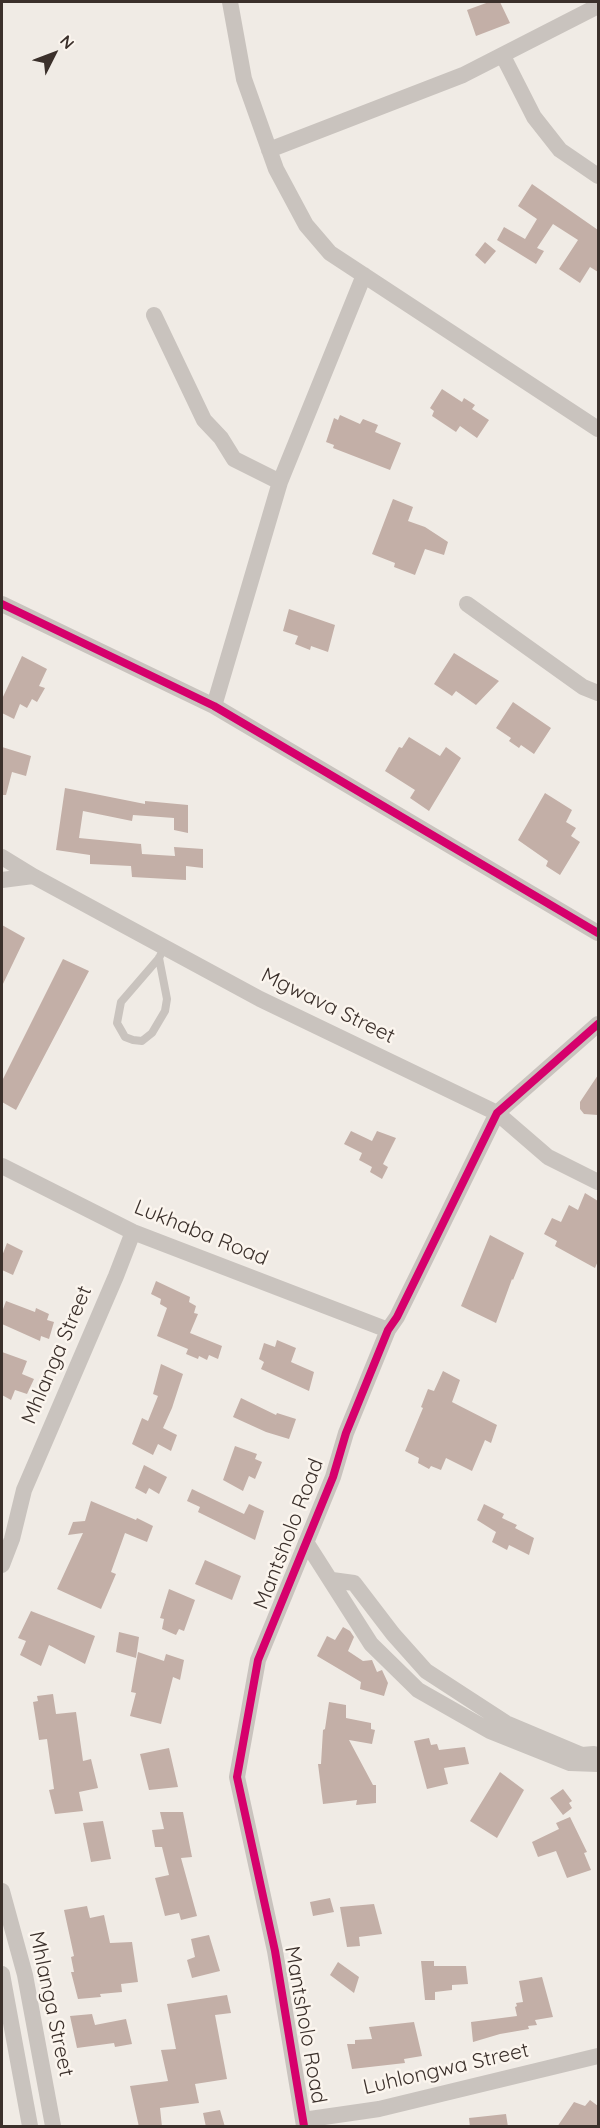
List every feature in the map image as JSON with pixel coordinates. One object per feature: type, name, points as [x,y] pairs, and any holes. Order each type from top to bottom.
[{"type":"street","points":[[230,2],[244,79],[276,169],[306,225],[330,253],[598,429]]},
{"type":"street","points":[[269,150],[462,75],[598,6]]},
{"type":"street","points":[[503,56],[540,126],[560,150],[598,176]]},
{"type":"street","points":[[214,706],[280,482],[363,275]]},
{"type":"street","points":[[154,315],[204,420],[221,438],[234,459],[280,482]]},
{"type":"street","points":[[2,604],[214,706],[598,933]]},
{"type":"street","points":[[467,604],[583,687],[598,693]]},
{"type":"street","name":"Mgwava Street","points":[[2,856],[161,953],[497,1113],[548,1157],[598,1182]]},
{"type":"street","points":[[2,880],[33,876]]},
{"type":"street","name":"Mantsholo Road","points":[[303,2123],[275,1951],[237,1777],[258,1660],[333,1477],[346,1433],[388,1330],[397,1317],[497,1113],[598,1024]]},
{"type":"street","name":"Lukhaba Road","points":[[2,1166],[133,1232],[388,1330]]},
{"type":"street","name":"Mhlanga Street","points":[[2,1565],[12,1539],[24,1490],[133,1232]]},
{"type":"street","points":[[306,1542],[371,1644],[418,1690],[489,1731],[570,1763],[598,1764]]},
{"type":"street","points":[[332,1580],[354,1583],[393,1634],[426,1671],[506,1723],[582,1755],[598,1754]]},
{"type":"street","name":"Mhlanga Street","points":[[2,1891],[26,1975],[53,2127]]},
{"type":"street","points":[[2,1974],[30,2127]]},
{"type":"street","name":"Luhlongwa Street","points":[[303,2123],[379,2109],[598,2056]]},
{"type":"lane","points":[[161,953],[167,999],[165,1011],[152,1033],[142,1041],[133,1040],[125,1036],[117,1023],[118,1011],[121,1002],[161,953]]},
{"type":"building","points":[[489,2],[500,2],[510,23],[476,36],[467,10]]},
{"type":"building","points":[[532,184],[598,230],[598,272],[590,267],[580,283],[559,269],[578,240],[553,224],[537,248],[544,251],[536,264],[497,240],[504,227],[525,239],[537,219],[518,206]]},
{"type":"building","points":[[485,242],[496,251],[485,264],[475,255]]},
{"type":"building","points":[[442,389],[462,402],[464,398],[475,405],[472,409],[489,420],[477,438],[460,426],[456,432],[432,416],[434,411],[430,408]]},
{"type":"building","points":[[340,415],[360,424],[363,419],[378,425],[375,432],[401,443],[390,470],[333,448],[334,445],[326,442],[334,418],[338,420]]},
{"type":"building","points":[[393,499],[413,507],[408,521],[425,527],[448,542],[444,555],[425,549],[415,575],[394,567],[395,563],[372,554]]},
{"type":"building","points":[[289,609],[335,625],[328,652],[311,646],[310,650],[295,644],[298,636],[283,631]]},
{"type":"building","points":[[454,653],[499,681],[476,705],[456,691],[452,696],[434,684]]},
{"type":"building","points":[[22,656],[47,669],[39,686],[45,688],[37,702],[32,699],[27,708],[20,704],[14,719],[2,713],[2,699]]},
{"type":"building","points":[[513,702],[551,728],[534,754],[521,745],[519,748],[509,741],[511,738],[496,728]]},
{"type":"building","points":[[409,737],[440,756],[446,747],[461,758],[429,811],[410,798],[415,790],[385,771],[399,747],[402,748]]},
{"type":"building","points":[[2,747],[31,756],[26,776],[12,772],[6,795],[2,795]]},
{"type":"building","points":[[65,788],[145,804],[145,801],[188,805],[188,833],[174,830],[174,818],[133,815],[132,821],[83,811],[79,838],[141,844],[142,854],[175,856],[174,847],[203,849],[203,868],[186,866],[186,880],[132,877],[131,866],[90,864],[90,855],[56,850]]},
{"type":"building","points":[[545,793],[572,810],[566,822],[576,828],[571,836],[580,842],[560,875],[546,866],[548,861],[518,840]]},
{"type":"building","points":[[2,925],[25,938],[2,986]]},
{"type":"building","points":[[63,959],[89,971],[16,1110],[2,1102],[2,1081]]},
{"type":"building","points":[[598,1075],[598,1115],[584,1114],[580,1109],[580,1102]]},
{"type":"building","points":[[351,1131],[372,1141],[377,1131],[396,1138],[383,1164],[388,1167],[382,1179],[370,1172],[372,1167],[359,1160],[362,1153],[344,1144]]},
{"type":"building","points":[[585,1193],[598,1201],[598,1261],[595,1268],[555,1246],[557,1241],[544,1234],[552,1218],[561,1222],[569,1205],[578,1210]]},
{"type":"building","points":[[490,1235],[524,1253],[496,1323],[461,1306]]},
{"type":"building","points":[[7,1243],[23,1251],[13,1275],[2,1270],[2,1256]]},
{"type":"building","points":[[156,1281],[190,1297],[189,1302],[196,1306],[194,1313],[198,1314],[190,1333],[222,1346],[218,1359],[209,1355],[207,1360],[199,1356],[198,1359],[186,1354],[188,1349],[157,1336],[167,1308],[160,1304],[161,1299],[151,1294]]},
{"type":"building","points":[[6,1301],[35,1312],[36,1308],[49,1314],[47,1320],[54,1322],[49,1339],[41,1336],[40,1341],[2,1324],[2,1312]]},
{"type":"building","points":[[277,1340],[296,1348],[291,1362],[314,1372],[309,1391],[261,1369],[264,1362],[259,1359],[264,1343],[275,1347]]},
{"type":"building","points":[[2,1352],[27,1361],[22,1374],[34,1379],[27,1394],[15,1390],[11,1400],[2,1395]]},
{"type":"building","points":[[161,1364],[183,1374],[163,1428],[177,1435],[171,1451],[158,1444],[153,1455],[132,1444],[142,1418],[148,1421],[158,1396],[153,1394]]},
{"type":"building","points":[[443,1371],[460,1380],[452,1402],[497,1425],[491,1443],[485,1440],[472,1471],[446,1458],[441,1470],[431,1466],[429,1469],[418,1463],[419,1458],[405,1451],[423,1408],[421,1407],[428,1389],[434,1391]]},
{"type":"building","points":[[241,1398],[276,1415],[277,1413],[296,1419],[289,1439],[266,1432],[233,1417]]},
{"type":"building","points":[[235,1446],[257,1454],[255,1459],[262,1462],[255,1479],[249,1476],[243,1491],[223,1480]]},
{"type":"building","points":[[144,1465],[167,1477],[159,1494],[149,1488],[146,1494],[135,1488]]},
{"type":"building","points":[[192,1489],[244,1514],[249,1504],[264,1511],[255,1540],[198,1512],[200,1507],[187,1501]]},
{"type":"building","points":[[91,1501],[153,1526],[147,1542],[125,1533],[111,1572],[116,1574],[101,1609],[57,1589],[83,1533],[68,1535],[73,1522],[85,1521]]},
{"type":"building","points":[[484,1504],[504,1514],[502,1518],[517,1525],[515,1528],[534,1538],[529,1555],[509,1545],[507,1550],[492,1542],[496,1532],[477,1520]]},
{"type":"building","points":[[205,1560],[241,1576],[232,1600],[195,1584]]},
{"type":"building","points":[[169,1589],[195,1600],[184,1631],[179,1629],[176,1635],[162,1629],[164,1619],[160,1618]]},
{"type":"building","points":[[31,1611],[95,1636],[85,1664],[49,1645],[41,1666],[20,1655],[26,1641],[18,1638]]},
{"type":"building","points":[[343,1627],[354,1637],[348,1651],[363,1661],[372,1660],[377,1672],[382,1670],[388,1683],[384,1696],[360,1689],[361,1682],[317,1656],[327,1636],[335,1640]]},
{"type":"building","points":[[119,1632],[139,1637],[136,1658],[116,1652]]},
{"type":"building","points":[[138,1652],[164,1661],[166,1654],[184,1660],[180,1680],[173,1677],[161,1724],[130,1716],[136,1693],[131,1692]]},
{"type":"building","points":[[53,1694],[56,1714],[76,1712],[83,1761],[91,1759],[98,1788],[79,1792],[83,1811],[55,1814],[49,1790],[54,1789],[47,1739],[39,1740],[33,1702],[38,1701],[37,1696]]},
{"type":"building","points":[[329,1702],[346,1705],[346,1718],[371,1723],[371,1729],[375,1730],[372,1744],[349,1740],[373,1785],[376,1785],[376,1803],[356,1805],[357,1800],[323,1804],[318,1764],[321,1764],[323,1730]]},
{"type":"building","points":[[429,1738],[431,1745],[437,1744],[439,1750],[465,1747],[469,1764],[444,1768],[448,1784],[427,1789],[414,1741]]},
{"type":"building","points":[[169,1748],[178,1787],[149,1790],[140,1754]]},
{"type":"building","points":[[500,1772],[524,1790],[497,1838],[470,1821]]},
{"type":"building","points":[[563,1789],[572,1801],[569,1803],[572,1808],[563,1815],[550,1798]]},
{"type":"building","points":[[160,1812],[183,1812],[192,1857],[181,1858],[197,1916],[181,1920],[179,1913],[165,1916],[155,1878],[169,1875],[162,1847],[155,1847],[152,1830],[164,1829]]},
{"type":"building","points":[[570,1817],[587,1852],[584,1853],[591,1870],[567,1878],[556,1851],[538,1857],[532,1842],[559,1829],[556,1823]]},
{"type":"building","points":[[103,1821],[111,1859],[91,1862],[83,1823]]},
{"type":"building","points":[[330,1898],[334,1912],[313,1916],[310,1902]]},
{"type":"building","points":[[374,1904],[382,1934],[359,1937],[360,1946],[347,1947],[340,1907]]},
{"type":"building","points":[[87,1906],[90,1918],[104,1915],[110,1943],[132,1942],[138,1982],[121,1984],[122,1992],[78,1999],[71,1972],[74,1972],[71,1957],[74,1956],[64,1910]]},
{"type":"building","points":[[209,1935],[220,1971],[192,1978],[187,1960],[195,1957],[191,1939]]},
{"type":"building","points":[[421,1961],[434,1961],[434,1966],[466,1966],[468,1984],[452,1985],[452,1990],[435,1992],[435,2000],[425,2000]]},
{"type":"building","points":[[338,1962],[359,1977],[354,1993],[330,1975]]},
{"type":"building","points":[[542,1977],[553,2017],[535,2020],[537,2025],[528,2026],[529,2029],[473,2042],[471,2022],[517,2016],[516,2003],[523,2002],[519,1981]]},
{"type":"building","points":[[227,1995],[231,2013],[215,2015],[227,2079],[195,2084],[199,2103],[160,2108],[162,2127],[139,2127],[130,2086],[168,2081],[161,2050],[176,2049],[167,2004]]},
{"type":"building","points":[[92,2014],[95,2025],[126,2019],[132,2044],[115,2047],[114,2043],[77,2048],[70,2016]]},
{"type":"building","points":[[414,2022],[422,2056],[404,2059],[405,2063],[352,2069],[347,2044],[355,2044],[355,2040],[372,2039],[369,2027]]},
{"type":"building","points":[[590,2100],[598,2106],[598,2127],[557,2127],[574,2102],[585,2106]]},
{"type":"building","points":[[220,2110],[225,2127],[206,2127],[203,2113]]},
{"type":"building","points":[[506,2114],[508,2127],[470,2127],[469,2118]]},
{"type":"cycle path","points":[[2,604],[214,706],[598,933]]},
{"type":"cycle path","points":[[304,2126],[275,1951],[237,1777],[258,1660],[333,1477],[346,1433],[388,1330],[397,1317],[497,1113],[598,1024]]}]
